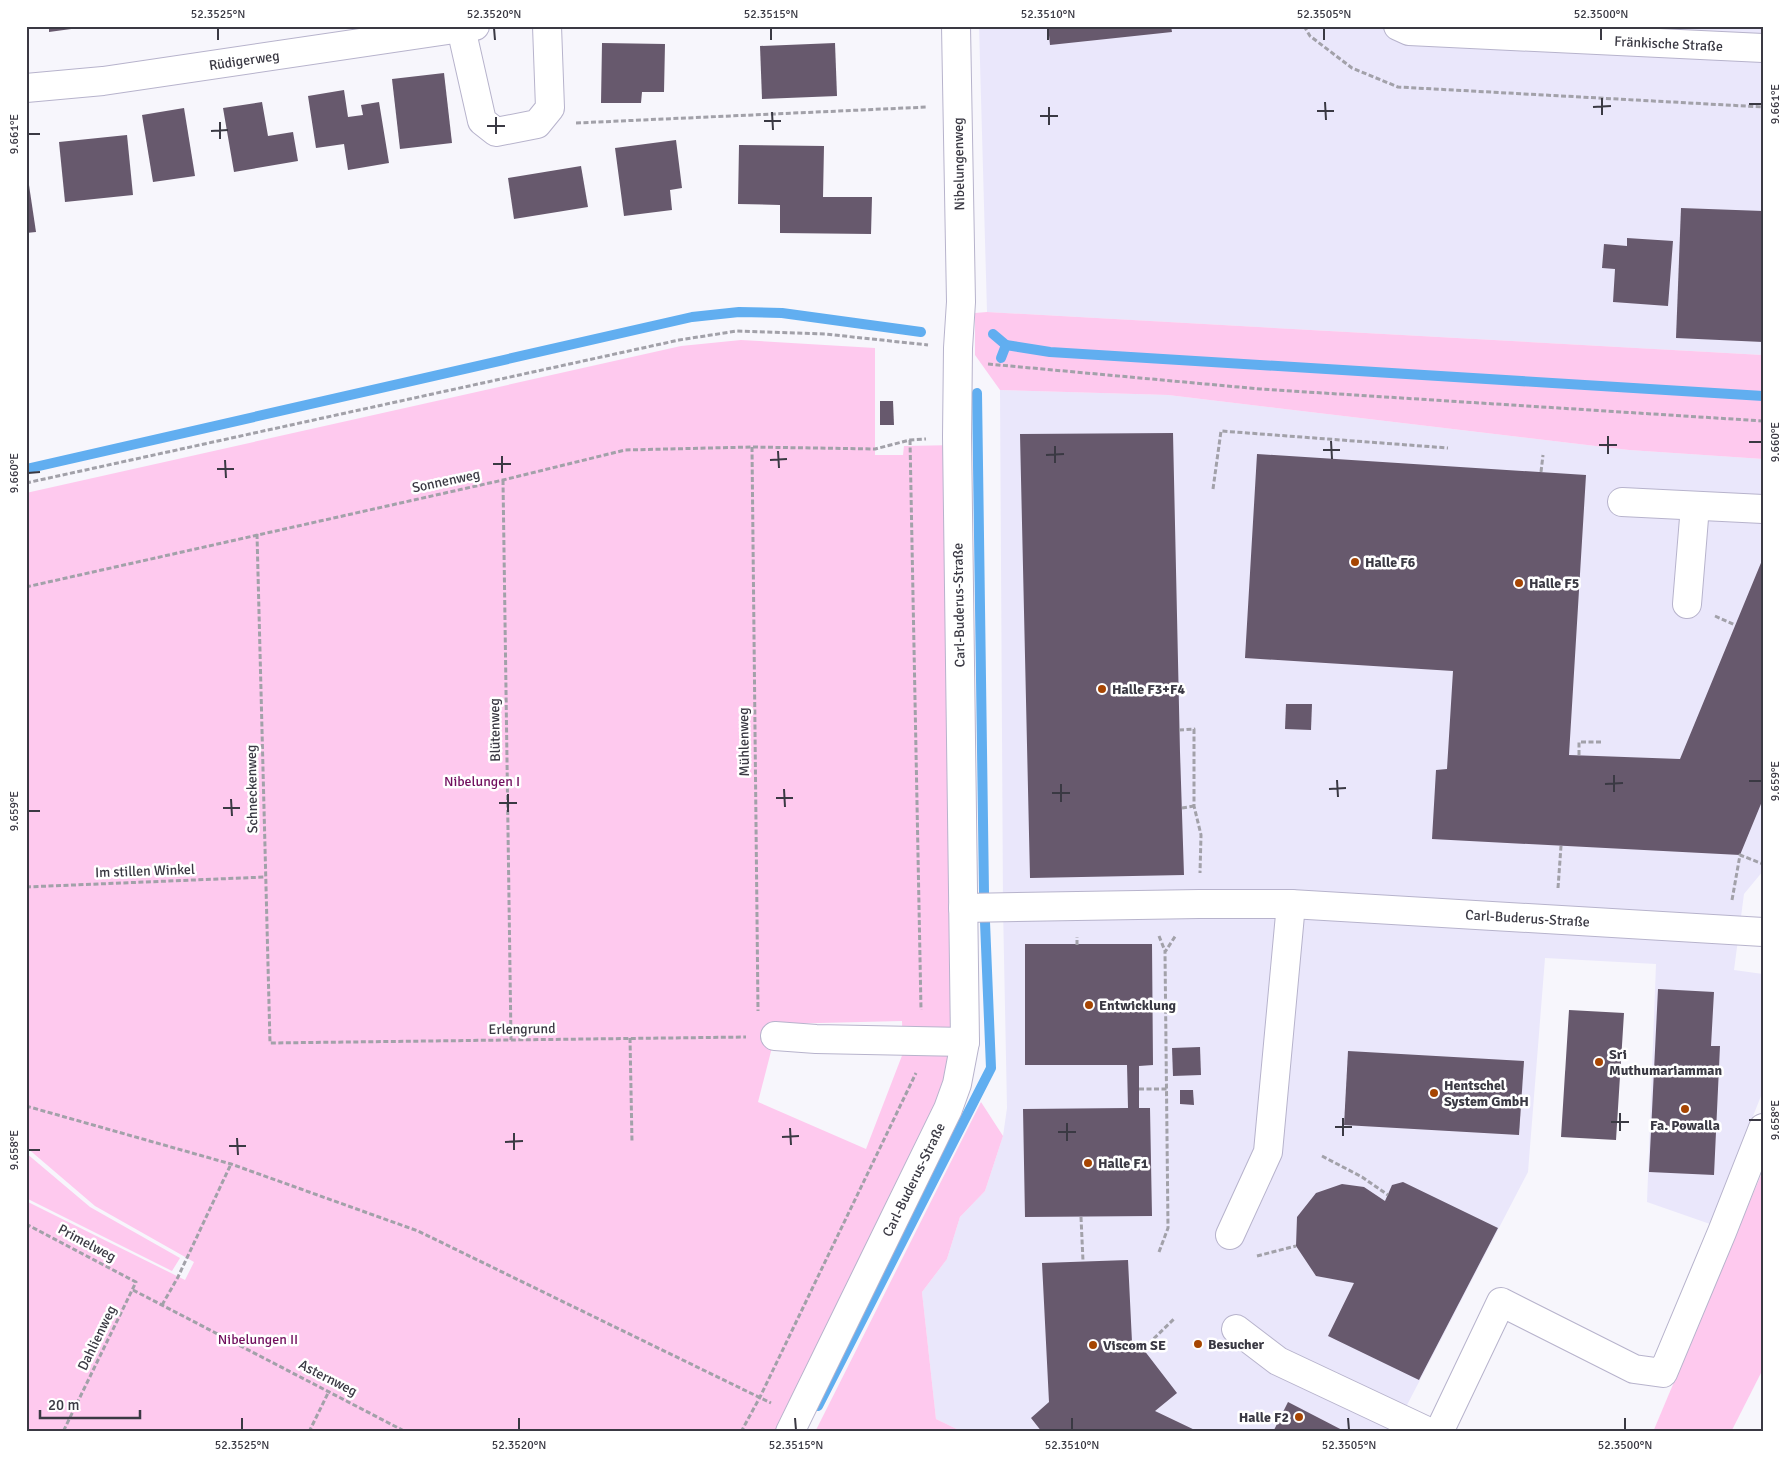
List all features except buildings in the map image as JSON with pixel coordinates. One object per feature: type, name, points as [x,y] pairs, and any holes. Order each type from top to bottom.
[{"type":"street","points":[[537,124],[550,108],[547,26]]},
{"type":"street","name":"Nibelungenweg","points":[[956,26],[961,302]]},
{"type":"street","name":"Fränkische Straße","points":[[1398,26],[1409,32],[1681,35],[1763,48]]},
{"type":"street","name":"Rüdigerweg","points":[[26,88],[103,81],[468,27],[482,121],[496,132],[537,124]]},
{"type":"street","name":"Carl-Buderus-Straße","points":[[794,1424],[948,1110],[957,1084],[965,1042],[958,355],[961,302]]},
{"type":"street","points":[[1622,502],[1763,509]]},
{"type":"street","points":[[1686,604],[1695,506]]},
{"type":"street","points":[[1230,1235],[1268,1152],[1291,904]]},
{"type":"street","name":"Carl-Buderus-Straße","points":[[963,908],[1291,904],[1763,932]]},
{"type":"street","points":[[767,1036],[816,1039],[965,1042]]},
{"type":"street","points":[[1439,1432],[1501,1302],[1634,1370],[1663,1373],[1763,1128]]},
{"type":"street","points":[[1236,1329],[1278,1361],[1429,1432]]},
{"type":"path","points":[[1304,26],[1310,36],[1352,68],[1398,87],[1763,107]]},
{"type":"path","points":[[537,124],[958,105]]},
{"type":"path","points":[[26,483],[678,340],[737,332],[825,334],[958,355],[1260,389],[1763,421]]},
{"type":"path","points":[[1213,489],[1220,431],[1448,448]]},
{"type":"path","name":"Sonnenweg","points":[[26,587],[503,480],[625,450],[752,447],[875,449],[910,440],[922,1042]]},
{"type":"path","name":"Mühlenweg","points":[[752,447],[767,1036]]},
{"type":"path","points":[[1541,472],[1543,455]]},
{"type":"path","name":"Blütenweg","points":[[503,480],[511,1040]]},
{"type":"path","name":"Schneckenweg","points":[[257,534],[270,1043]]},
{"type":"path","points":[[1158,1252],[1168,1228],[1166,952],[1194,904],[1201,836],[1194,806],[1194,729],[1179,730]]},
{"type":"path","points":[[1578,755],[1579,742],[1601,742]]},
{"type":"path","points":[[1182,808],[1194,806]]},
{"type":"path","points":[[1555,919],[1561,846]]},
{"type":"path","points":[[1727,930],[1740,855],[1763,864]]},
{"type":"path","name":"Im stillen Winkel","points":[[26,887],[265,877]]},
{"type":"path","name":"Erlengrund","points":[[270,1043],[767,1036]]},
{"type":"path","points":[[630,1038],[632,1142]]},
{"type":"path","points":[[741,1432],[760,1397],[920,1066],[922,1042]]},
{"type":"path","points":[[1139,1089],[1167,1089]]},
{"type":"path","points":[[26,1106],[231,1164],[418,1231],[760,1397],[794,1424]]},
{"type":"path","points":[[1322,1156],[1362,1177],[1388,1195]]},
{"type":"path","points":[[162,1305],[178,1277],[231,1164]]},
{"type":"path","points":[[1081,1217],[1084,1261]]},
{"type":"path","name":"Primelweg","points":[[26,1224],[136,1282]]},
{"type":"path","points":[[1257,1256],[1296,1246]]},
{"type":"path","name":"Dahlienweg","points":[[63,1432],[136,1282]]},
{"type":"path","name":"Asternweg","points":[[133,1290],[406,1432]]},
{"type":"path","points":[[1143,1349],[1175,1318]]},
{"type":"path","points":[[309,1432],[328,1391]]},
{"type":"shaded area","points":[[979,26],[1763,26],[1763,355],[987,312]]},
{"type":"shaded area","points":[[1000,390],[1168,395],[1629,450],[1763,459],[1763,871],[1744,894],[1734,970],[1763,974],[1763,1091],[1710,1224],[1647,1202],[1656,964],[1545,958],[1528,1172],[1393,1432],[963,1432],[936,1419],[922,1292],[947,1259],[960,1217],[985,1191],[1003,1136],[1007,1108],[1003,907]]},
{"type":"green space","points":[[987,312],[1763,355],[1763,459],[1629,450],[1168,395],[1000,390],[975,355],[975,313]]},
{"type":"green space","name":"Nibelungen I","points":[[741,340],[875,348],[875,455],[903,455],[904,446],[957,445],[959,1081],[784,1432],[26,1432],[26,1201],[185,1280],[194,1262],[95,1206],[26,1147],[26,493],[681,346]],"holes":[[[902,1021],[903,1053],[866,1149],[758,1102],[778,1024]]]},
{"type":"green space","points":[[981,1102],[1003,1136],[985,1191],[960,1217],[947,1259],[922,1292],[936,1419],[963,1432],[815,1432]]},
{"type":"green space","points":[[26,1153],[90,1207],[180,1258],[172,1271],[26,1198]]},
{"type":"green space","points":[[1763,1170],[1763,1369],[1731,1432],[1653,1432]]},
{"type":"waterway","points":[[26,469],[692,317],[739,312],[782,313],[921,332]]},
{"type":"waterway","points":[[993,334],[1006,345],[1050,352],[1763,396]]},
{"type":"waterway","points":[[1001,358],[1006,345]]},
{"type":"waterway","points":[[977,393],[984,893]]},
{"type":"waterway","points":[[818,1406],[991,1068],[985,922]]},
{"type":"place","name":"Halle F6","points":[[1355,562]]},
{"type":"place","name":"Halle F5","points":[[1519,583]]},
{"type":"place","name":"Halle F3+F4","points":[[1102,689]]},
{"type":"place","name":"Entwicklung","points":[[1089,1005]]},
{"type":"place","name":"Sri Muthumariamman","points":[[1599,1062]]},
{"type":"place","name":"Hentschel System GmbH","points":[[1434,1093]]},
{"type":"place","name":"Fa. Powalla","points":[[1685,1109]]},
{"type":"place","name":"Halle F1","points":[[1088,1163]]},
{"type":"place","name":"Besucher","points":[[1198,1344]]},
{"type":"place","name":"Viscom SE","points":[[1093,1345]]},
{"type":"place","name":"Halle F2","points":[[1299,1417]]},
{"type":"park label","name":"Nibelungen II","points":[[258,1339]]}]
